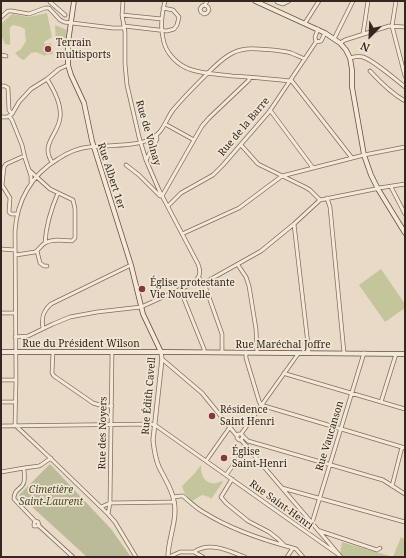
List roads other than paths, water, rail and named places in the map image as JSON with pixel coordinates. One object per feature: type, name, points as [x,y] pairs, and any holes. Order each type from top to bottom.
[{"type":"main road","name":"Rue Albert 1er","points":[[74,1],[67,50],[68,65],[84,103],[94,147],[131,265],[144,317],[161,352]]},
{"type":"main road","points":[[255,1],[305,23],[318,31]]},
{"type":"main road","points":[[270,8],[300,24],[330,36],[340,43],[346,50],[350,58],[352,88],[364,155],[378,189],[405,233]]},
{"type":"main road","name":"Rue du Président Wilson","points":[[1,352],[161,352]]},
{"type":"main road","name":"Rue Maréchal Joffre","points":[[161,352],[405,354]]},
{"type":"street","name":"Rue de Volnay","points":[[123,1],[122,15],[125,37],[127,85],[141,142],[146,160],[162,196],[200,269],[198,277]]},
{"type":"street","points":[[165,1],[162,18],[163,39],[171,55],[179,64],[194,71],[291,80],[352,158]]},
{"type":"street","points":[[206,5],[207,1]]},
{"type":"street","points":[[277,2],[283,4],[289,1]]},
{"type":"street","points":[[300,24],[305,23],[319,1]]},
{"type":"street","points":[[334,39],[354,1]]},
{"type":"street","points":[[363,34],[368,1]]},
{"type":"street","points":[[396,1],[392,26],[405,76]]},
{"type":"street","points":[[47,8],[50,2],[65,15]]},
{"type":"street","points":[[1,17],[8,11],[29,14],[42,8],[47,8],[62,21],[113,28],[124,27],[167,31],[174,29],[179,17],[173,10],[163,8]]},
{"type":"street","points":[[122,15],[162,18]]},
{"type":"street","points":[[340,43],[344,40],[392,26],[405,27]]},
{"type":"street","name":"Rue de la Barre","points":[[316,42],[315,37],[318,31]]},
{"type":"street","name":"Rue de la Barre","points":[[168,206],[181,193],[213,175],[241,145],[270,110],[316,42],[320,41],[325,34]]},
{"type":"street","points":[[15,426],[15,231],[17,214],[22,198],[30,183],[52,162],[73,151],[83,148],[141,142],[153,138],[160,132],[172,111],[189,92],[228,55],[243,49],[251,48],[287,52],[305,59]]},
{"type":"street","points":[[1,55],[6,56]]},
{"type":"street","points":[[350,58],[363,57],[375,64],[405,87]]},
{"type":"street","points":[[1,117],[7,117],[10,115],[19,102],[34,86],[47,80],[59,69],[68,65]]},
{"type":"street","points":[[370,71],[383,86],[405,101]]},
{"type":"street","points":[[126,165],[139,175],[160,196],[162,196],[202,126],[249,80],[250,77]]},
{"type":"street","points":[[47,80],[55,94],[61,111],[60,122],[48,146],[48,153],[52,162]]},
{"type":"street","points":[[1,86],[8,88],[10,115],[22,145],[31,176],[30,183]]},
{"type":"street","points":[[270,110],[313,168]]},
{"type":"street","points":[[165,124],[194,140]]},
{"type":"street","points":[[146,160],[157,140],[156,135]]},
{"type":"street","points":[[241,145],[258,164],[308,189],[320,200]]},
{"type":"street","points":[[182,234],[239,208],[282,176],[364,155],[405,147]]},
{"type":"street","points":[[17,214],[11,214],[9,212],[10,198],[2,186],[3,171],[6,164],[24,156]]},
{"type":"street","points":[[29,170],[50,189],[71,198],[75,209],[75,238],[72,241],[56,240],[44,243]]},
{"type":"street","points":[[204,283],[261,251],[320,200],[405,184]]},
{"type":"street","points":[[391,187],[405,214]]},
{"type":"street","points":[[16,255],[38,251],[44,243],[49,217],[58,193]]},
{"type":"street","points":[[326,198],[330,207],[344,353]]},
{"type":"street","points":[[294,224],[309,353]]},
{"type":"street","points":[[1,249],[15,250]]},
{"type":"street","points":[[38,251],[40,263],[47,266]]},
{"type":"street","points":[[43,328],[43,316],[46,309],[51,304],[131,265]]},
{"type":"street","points":[[238,265],[246,277],[249,286],[256,329],[257,353]]},
{"type":"street","points":[[15,338],[28,336],[61,320],[76,316],[141,307],[192,284],[198,277],[204,283],[222,334],[222,352]]},
{"type":"street","points":[[180,289],[204,348],[204,352]]},
{"type":"street","points":[[1,313],[15,313]]},
{"type":"street","points":[[53,352],[52,373],[54,376],[93,403],[103,406],[112,406]]},
{"type":"street","name":"Rue des Noyers","points":[[108,514],[110,503],[112,352]]},
{"type":"street","name":"Rue Édith Cavell","points":[[161,352],[162,359],[153,440],[154,452],[170,487],[174,502],[175,514],[168,547],[170,557]]},
{"type":"street","points":[[246,352],[246,358],[261,405],[404,447],[392,486]]},
{"type":"street","points":[[162,359],[198,389],[230,427],[237,436],[238,440],[298,353]]},
{"type":"street","name":"Rue Vaucanson","points":[[312,523],[364,353]]},
{"type":"street","points":[[381,402],[396,354]]},
{"type":"street","points":[[284,373],[405,409]]},
{"type":"street","points":[[1,380],[16,380]]},
{"type":"street","points":[[1,402],[16,402]]},
{"type":"street","points":[[1,426],[111,424],[155,425]]},
{"type":"street","name":"Rue Saint-Henri","points":[[155,425],[340,556]]},
{"type":"street","points":[[15,426],[51,458],[108,514],[115,522],[136,557]]},
{"type":"street","points":[[206,461],[230,427]]},
{"type":"street","points":[[237,436],[238,434],[248,441],[383,480],[405,494]]},
{"type":"street","points":[[241,437],[340,556]]},
{"type":"street","points":[[226,475],[247,446]]},
{"type":"street","points":[[1,472],[41,465],[51,458]]},
{"type":"street","points":[[24,468],[24,482],[16,491],[14,499],[35,522],[34,525],[38,525],[73,557]]},
{"type":"street","points":[[232,479],[221,497],[248,521],[269,532],[284,545]]},
{"type":"street","points":[[282,488],[405,522]]},
{"type":"street","points":[[173,497],[183,496],[204,513],[235,529],[296,549],[304,557]]},
{"type":"street","points":[[101,507],[110,503],[174,502]]},
{"type":"street","points":[[318,531],[368,548],[377,550],[380,548]]},
{"type":"street","points":[[194,552],[201,548],[216,548],[225,549],[245,557]]},
{"type":"street","points":[[287,557],[293,548]]},
{"type":"street","points":[[170,557],[180,552],[194,552],[203,557]]},
{"type":"place","name":"Terrain multisports","points":[[48,49]]},
{"type":"place","name":"Église protestante Vie Nouvelle","points":[[142,289]]},
{"type":"place","name":"Résidence Saint Henri","points":[[212,416]]},
{"type":"place","name":"Église Saint-Henri","points":[[224,458]]},
{"type":"park label","name":"Cimetière Saint-Laurent","points":[[51,496]]}]
